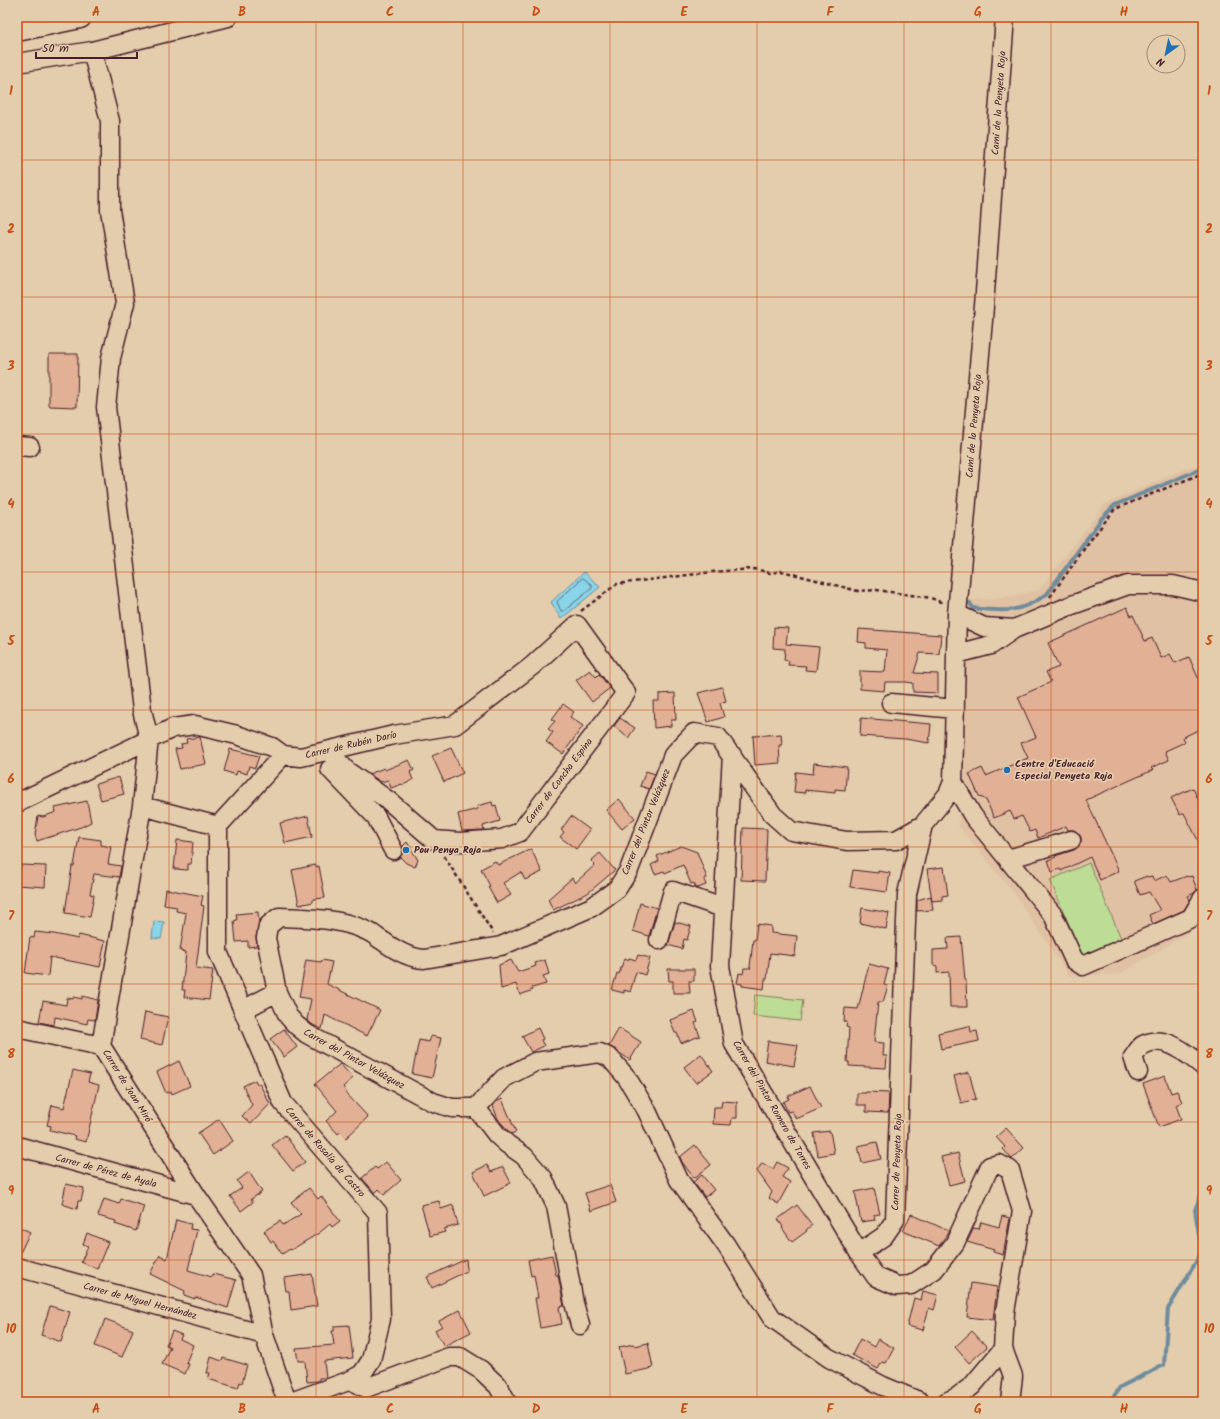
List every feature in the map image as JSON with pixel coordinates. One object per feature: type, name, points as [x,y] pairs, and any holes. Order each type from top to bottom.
[{"type":"highway","points":[[17,30],[80,17]]},
{"type":"street","points":[[17,64],[92,51],[228,17]]},
{"type":"street","name":"Camí de la Penyeta Roja","points":[[923,825],[948,794],[953,782],[957,614],[983,320],[1005,17]]},
{"type":"street","name":"Carrer de Joan Miró","points":[[92,51],[110,121],[110,210],[125,303],[111,358],[106,407],[142,710],[149,738],[142,806],[102,1046],[196,1195],[251,1275],[264,1336],[287,1402]]},
{"type":"street","points":[[956,654],[991,645],[1014,629],[1072,605],[1128,585],[1173,585],[1203,592]]},
{"type":"street","points":[[957,614],[984,627],[1014,629]]},
{"type":"street","name":"Carrer de Rubén Darío","points":[[17,803],[172,728],[195,725],[237,735],[272,747],[283,755],[301,757],[394,734],[455,725],[532,666],[577,625]]},
{"type":"street","name":"Carrer de Concha Espina","points":[[434,840],[460,842],[502,839],[520,832],[626,693],[577,625]]},
{"type":"street","points":[[891,703],[955,709]]},
{"type":"street","name":"Carrer del Pintor Velázquez","points":[[476,1108],[452,1108],[433,1102],[307,1034],[296,1026],[288,1016],[277,992],[266,938],[268,926],[279,917],[315,918],[353,924],[370,932],[384,942],[414,958],[435,958],[501,946],[592,907],[617,889],[629,870],[673,755],[694,733],[718,737],[732,754],[773,815],[791,831],[847,841],[896,840],[923,825]]},
{"type":"street","points":[[328,751],[347,771],[389,801],[434,840]]},
{"type":"street","points":[[328,751],[329,768],[376,817],[393,850]]},
{"type":"street","name":"Carrer del Pintor Romero de Torres","points":[[732,754],[720,966],[734,1044],[858,1253]]},
{"type":"street","points":[[142,806],[218,826],[283,755]]},
{"type":"street","points":[[953,782],[973,816],[1053,915],[1074,960],[1083,966],[1191,918],[1203,898]]},
{"type":"street","name":"Carrer de Penyeta Roja","points":[[858,1253],[884,1236],[895,1220],[907,894],[923,825]]},
{"type":"street","name":"Carrer de Rosalía de Castro","points":[[218,826],[218,952],[283,1103],[378,1213],[382,1319],[371,1360],[362,1374],[351,1380],[291,1402]]},
{"type":"street","points":[[1008,859],[1071,840]]},
{"type":"street","points":[[659,940],[673,891],[723,908]]},
{"type":"street","points":[[243,1010],[277,992]]},
{"type":"street","points":[[17,1028],[102,1046]]},
{"type":"street","points":[[1138,1072],[1133,1057],[1142,1045],[1158,1041],[1177,1047],[1203,1066]]},
{"type":"street","points":[[580,1325],[574,1303],[556,1206],[544,1178],[524,1156],[507,1144],[497,1134],[476,1108],[504,1078],[535,1062],[600,1054],[610,1058],[627,1078],[647,1111],[679,1180],[726,1244],[772,1318],[829,1358],[883,1386],[921,1402]]},
{"type":"street","name":"Carrer de Pérez de Ayala","points":[[17,1146],[196,1195]]},
{"type":"street","points":[[858,1253],[876,1277],[897,1286],[911,1285],[934,1270],[955,1243],[990,1166],[999,1164],[1010,1170],[1022,1212],[1005,1312],[1003,1349],[1013,1376],[1010,1402]]},
{"type":"street","name":"Carrer de Miguel Hernández","points":[[17,1267],[264,1336]]},
{"type":"street","points":[[946,1402],[957,1397],[972,1386],[1003,1349]]},
{"type":"street","points":[[351,1380],[366,1388],[449,1357],[460,1357],[481,1370],[498,1386],[507,1402]]},
{"type":"path","points":[[1044,600],[1050,596],[1115,509],[1203,473]]},
{"type":"path","points":[[577,625],[581,611],[616,584],[712,572],[755,570],[770,573],[782,571],[858,591],[877,590],[931,598],[944,604],[957,614]]},
{"type":"path","points":[[434,840],[501,946]]},
{"type":"shaded area","points":[[1203,465],[1203,924],[1120,974],[1069,976],[1014,893],[959,827],[956,769],[962,600],[994,599],[1039,590],[1105,504],[1189,467]]},
{"type":"green space","points":[[1089,863],[1121,938],[1082,955],[1050,880]]},
{"type":"green space","points":[[755,995],[803,1000],[800,1021],[753,1016]]},
{"type":"water","points":[[584,572],[600,587],[561,619],[551,602]]},
{"type":"water","points":[[154,921],[164,922],[161,939],[152,938]]},
{"type":"building","points":[[49,354],[78,354],[77,407],[49,406]]},
{"type":"building","name":"Centre d'Educació Especial Penyeta Roja","points":[[1127,607],[1131,616],[1133,615],[1145,641],[1152,638],[1161,658],[1170,654],[1175,663],[1189,657],[1203,689],[1203,728],[1183,737],[1185,742],[1165,751],[1169,760],[1151,768],[1153,770],[1086,800],[1119,871],[1100,880],[1090,857],[1061,871],[1060,869],[1052,872],[1048,860],[1078,847],[1081,842],[1081,837],[1078,833],[1074,830],[1068,830],[1066,826],[1038,838],[1035,830],[1030,832],[1022,816],[1014,819],[1010,811],[994,818],[986,800],[979,796],[969,774],[982,768],[986,776],[1028,758],[1021,743],[1036,737],[1018,697],[1051,682],[1046,672],[1059,667],[1048,643]]},
{"type":"building","points":[[774,627],[788,628],[786,644],[819,647],[816,671],[805,670],[806,666],[788,665],[789,661],[784,660],[785,649],[773,648]]},
{"type":"building","points":[[859,629],[941,635],[939,654],[920,653],[914,673],[938,674],[938,693],[913,692],[913,683],[906,682],[885,682],[884,691],[860,689],[860,671],[885,672],[887,650],[866,648],[866,643],[858,642]]},
{"type":"building","points":[[590,670],[596,677],[599,674],[610,688],[592,702],[576,680]]},
{"type":"building","points":[[722,687],[726,701],[720,703],[724,717],[708,722],[698,693]]},
{"type":"building","points":[[675,693],[676,720],[671,720],[671,726],[654,728],[653,701],[659,701],[659,694]]},
{"type":"building","points":[[563,704],[574,712],[570,717],[583,726],[563,754],[546,742],[553,732],[548,729],[555,721],[552,719]]},
{"type":"building","points":[[620,718],[635,728],[628,738],[614,726]]},
{"type":"building","points":[[861,718],[931,724],[929,743],[905,739],[860,736]]},
{"type":"building","points":[[781,734],[782,745],[779,745],[780,763],[755,765],[753,736]]},
{"type":"building","points":[[200,737],[206,764],[180,769],[175,749],[182,748],[181,744],[187,743],[186,739]]},
{"type":"building","points":[[451,748],[463,773],[444,782],[432,756]]},
{"type":"building","points":[[230,749],[259,756],[255,768],[249,766],[247,774],[237,771],[236,775],[224,771]]},
{"type":"building","points":[[409,760],[414,770],[410,772],[413,780],[403,785],[402,784],[391,788],[388,780],[381,782],[369,774],[384,768],[385,770]]},
{"type":"building","points":[[814,763],[847,767],[845,790],[835,789],[835,793],[805,790],[805,793],[794,792],[796,772],[813,774]]},
{"type":"building","points":[[646,771],[655,774],[649,789],[640,786]]},
{"type":"building","points":[[119,777],[124,794],[101,800],[96,784]]},
{"type":"building","points":[[1193,788],[1203,810],[1203,850],[1184,813],[1180,815],[1171,798]]},
{"type":"building","points":[[619,799],[635,818],[622,829],[606,810]]},
{"type":"building","points":[[87,801],[91,822],[81,827],[37,841],[35,835],[38,816],[43,817],[56,812],[55,808]]},
{"type":"building","points":[[492,802],[493,806],[496,805],[500,821],[483,826],[484,830],[462,831],[458,814],[478,809],[477,806]]},
{"type":"building","points":[[308,816],[312,837],[285,843],[280,823]]},
{"type":"building","points":[[571,816],[590,830],[576,849],[560,837],[564,832],[561,830]]},
{"type":"building","points":[[743,828],[767,829],[765,881],[741,880]]},
{"type":"building","points":[[79,837],[101,840],[101,845],[111,847],[108,864],[121,866],[119,877],[94,874],[90,894],[94,895],[90,917],[65,913],[72,866],[74,866]]},
{"type":"building","points":[[177,840],[193,842],[191,864],[188,864],[188,870],[174,869]]},
{"type":"building","name":"Pou Penya Roja","points":[[407,842],[418,860],[415,867],[406,863],[400,857],[403,851],[403,846]]},
{"type":"building","points":[[681,846],[697,852],[707,878],[704,879],[706,885],[696,888],[694,883],[691,884],[683,865],[665,873],[664,871],[655,874],[651,865],[659,861],[657,856]]},
{"type":"building","points":[[531,849],[542,872],[525,880],[521,872],[503,883],[511,895],[497,903],[488,887],[490,886],[481,869],[495,861],[498,865]]},
{"type":"building","points":[[600,853],[615,870],[588,893],[553,910],[548,899],[572,878],[575,883],[595,865],[591,861]]},
{"type":"building","points":[[21,865],[46,866],[45,887],[17,885],[17,871],[20,871]]},
{"type":"building","points":[[315,865],[316,867],[319,866],[325,898],[313,899],[313,902],[299,905],[292,870]]},
{"type":"building","points":[[944,867],[948,895],[942,896],[942,900],[932,901],[927,869]]},
{"type":"building","points":[[853,870],[890,873],[887,892],[850,887]]},
{"type":"building","points":[[1167,875],[1171,882],[1187,876],[1192,876],[1197,890],[1188,896],[1190,900],[1184,910],[1153,924],[1149,915],[1160,910],[1149,892],[1140,895],[1134,881],[1147,876],[1152,876],[1154,881]]},
{"type":"building","points":[[166,889],[203,896],[201,905],[204,906],[196,968],[213,970],[209,1000],[184,997],[185,990],[182,990],[186,952],[180,951],[186,913],[176,911],[177,907],[164,905]]},
{"type":"building","points":[[931,896],[933,910],[917,911],[917,900]]},
{"type":"building","points":[[640,903],[657,908],[649,936],[633,931]]},
{"type":"building","points":[[862,908],[889,913],[886,929],[860,923]]},
{"type":"building","points":[[258,912],[259,922],[256,937],[257,946],[248,947],[248,941],[236,942],[234,921],[237,920],[236,914]]},
{"type":"building","points":[[675,922],[691,926],[687,940],[684,939],[682,949],[668,945]]},
{"type":"building","points":[[757,924],[771,926],[771,933],[797,936],[795,956],[770,953],[767,979],[765,979],[764,989],[742,986],[742,984],[737,983],[739,973],[743,974],[744,968],[751,968],[753,940],[755,940]]},
{"type":"building","points":[[35,932],[78,939],[79,935],[105,941],[100,967],[50,957],[48,976],[25,973],[30,937],[34,938]]},
{"type":"building","points":[[961,937],[966,980],[967,1007],[950,1007],[949,972],[937,973],[937,966],[933,965],[933,950],[948,949],[947,938]]},
{"type":"building","points":[[638,955],[650,958],[645,975],[636,972],[630,992],[624,990],[624,993],[612,990],[617,973],[619,974],[624,959],[628,960],[629,958],[636,960]]},
{"type":"building","points":[[306,960],[321,962],[322,960],[332,962],[327,984],[380,1010],[367,1036],[325,1015],[322,1029],[313,1025],[307,1020],[311,999],[299,997]]},
{"type":"building","points":[[511,960],[518,972],[536,966],[535,963],[545,960],[549,974],[543,976],[546,984],[532,988],[533,990],[520,995],[516,984],[501,989],[499,965]]},
{"type":"building","points":[[869,964],[888,969],[884,985],[888,986],[883,1002],[878,1002],[874,1042],[884,1043],[883,1056],[887,1056],[886,1068],[849,1066],[849,1062],[847,1062],[849,1028],[846,1027],[847,1022],[844,1022],[845,1008],[858,1009]]},
{"type":"building","points":[[668,969],[694,969],[694,981],[689,981],[690,993],[673,993],[673,981],[669,981]]},
{"type":"building","points":[[82,996],[98,1000],[95,1020],[88,1019],[87,1024],[55,1017],[54,1025],[39,1022],[43,1001],[66,1005],[67,998],[73,999],[74,997],[82,999]]},
{"type":"building","points":[[694,1011],[698,1022],[695,1023],[700,1036],[681,1043],[670,1020]]},
{"type":"building","points":[[145,1012],[168,1017],[162,1045],[140,1040]]},
{"type":"building","points":[[970,1026],[971,1032],[977,1031],[979,1041],[941,1049],[938,1033]]},
{"type":"building","points":[[538,1028],[543,1039],[541,1040],[544,1046],[531,1052],[522,1036]]},
{"type":"building","points":[[619,1028],[641,1042],[630,1060],[609,1046]]},
{"type":"building","points":[[284,1029],[297,1047],[284,1057],[270,1039]]},
{"type":"building","points":[[431,1036],[441,1038],[432,1078],[412,1074],[419,1040],[429,1042]]},
{"type":"building","points":[[768,1041],[798,1045],[794,1066],[765,1061]]},
{"type":"building","points":[[701,1054],[713,1071],[696,1083],[684,1067]]},
{"type":"building","points":[[179,1061],[190,1086],[172,1094],[171,1091],[166,1093],[157,1072]]},
{"type":"building","points":[[340,1064],[353,1078],[343,1087],[346,1093],[368,1117],[346,1138],[340,1132],[338,1134],[326,1121],[337,1111],[315,1084]]},
{"type":"building","points":[[73,1070],[90,1074],[88,1082],[99,1085],[86,1142],[74,1139],[75,1136],[50,1130],[51,1126],[47,1125],[52,1105],[64,1108]]},
{"type":"building","points":[[969,1072],[976,1099],[961,1103],[954,1076]]},
{"type":"building","points":[[1165,1076],[1171,1093],[1177,1091],[1182,1102],[1176,1105],[1181,1119],[1159,1127],[1143,1084]]},
{"type":"building","points":[[255,1080],[257,1084],[259,1083],[270,1104],[251,1124],[242,1116],[252,1105],[243,1086]]},
{"type":"building","points":[[810,1086],[821,1108],[796,1119],[792,1111],[788,1112],[783,1102],[789,1099],[788,1096]]},
{"type":"building","points":[[857,1093],[889,1093],[888,1113],[866,1112],[866,1105],[857,1105]]},
{"type":"building","points":[[502,1099],[516,1132],[511,1134],[498,1119],[493,1106],[496,1102]]},
{"type":"building","points":[[722,1101],[737,1102],[737,1118],[732,1118],[731,1125],[713,1124],[714,1107],[721,1107]]},
{"type":"building","points":[[219,1119],[233,1141],[213,1155],[198,1133]]},
{"type":"building","points":[[1006,1128],[1024,1148],[1012,1159],[1003,1149],[1005,1147],[996,1137]]},
{"type":"building","points":[[830,1131],[834,1153],[818,1156],[814,1133]]},
{"type":"building","points":[[285,1135],[305,1162],[293,1171],[272,1145]]},
{"type":"building","points":[[877,1142],[881,1159],[862,1163],[858,1146]]},
{"type":"building","points":[[695,1145],[711,1165],[694,1178],[680,1157]]},
{"type":"building","points":[[958,1153],[965,1181],[949,1185],[941,1157]]},
{"type":"building","points":[[386,1162],[401,1180],[384,1195],[379,1189],[375,1193],[362,1178],[375,1167],[377,1169]]},
{"type":"building","points":[[777,1162],[788,1168],[782,1177],[790,1182],[778,1204],[769,1198],[772,1192],[757,1171],[762,1163],[773,1169]]},
{"type":"building","points":[[487,1165],[491,1172],[503,1167],[511,1183],[484,1196],[473,1172]]},
{"type":"building","points":[[249,1172],[262,1192],[251,1199],[253,1202],[241,1211],[230,1196],[242,1188],[237,1181]]},
{"type":"building","points":[[702,1175],[714,1190],[705,1197],[693,1182]]},
{"type":"building","points":[[66,1184],[84,1188],[81,1201],[78,1201],[77,1209],[62,1204]]},
{"type":"building","points":[[610,1185],[616,1202],[591,1211],[585,1193]]},
{"type":"building","points":[[309,1188],[318,1199],[321,1196],[340,1221],[332,1227],[330,1224],[319,1233],[282,1254],[273,1241],[271,1242],[264,1231],[280,1221],[283,1225],[301,1214],[291,1202]]},
{"type":"building","points":[[874,1188],[880,1214],[874,1215],[875,1220],[861,1222],[855,1192]]},
{"type":"building","points":[[104,1199],[119,1204],[121,1199],[144,1206],[136,1231],[115,1224],[116,1221],[98,1216]]},
{"type":"building","points":[[439,1201],[441,1209],[453,1205],[458,1225],[444,1229],[445,1232],[430,1236],[421,1205]]},
{"type":"building","points":[[797,1205],[812,1225],[806,1230],[807,1231],[792,1242],[782,1228],[783,1227],[778,1219]]},
{"type":"building","points":[[911,1214],[949,1231],[939,1246],[903,1231]]},
{"type":"building","points":[[1002,1216],[1010,1218],[1003,1255],[993,1252],[994,1250],[967,1242],[974,1228],[979,1229],[981,1222],[999,1227]]},
{"type":"building","points":[[176,1220],[191,1224],[190,1229],[197,1230],[188,1270],[212,1277],[213,1274],[236,1280],[228,1308],[184,1295],[185,1291],[150,1274],[160,1255],[167,1259]]},
{"type":"building","points":[[17,1226],[30,1232],[18,1257],[17,1257]]},
{"type":"building","points":[[87,1233],[108,1242],[97,1269],[81,1262],[88,1246],[83,1244]]},
{"type":"building","points":[[552,1255],[556,1275],[558,1275],[564,1306],[559,1307],[562,1324],[540,1328],[535,1298],[538,1298],[534,1275],[531,1276],[528,1260]]},
{"type":"building","points":[[466,1259],[467,1271],[432,1288],[427,1277]]},
{"type":"building","points":[[312,1274],[317,1306],[291,1310],[289,1291],[286,1291],[284,1278]]},
{"type":"building","points":[[971,1283],[997,1287],[993,1320],[967,1317]]},
{"type":"building","points":[[923,1291],[938,1295],[934,1310],[929,1308],[923,1330],[907,1326],[914,1298],[921,1300]]},
{"type":"building","points":[[50,1306],[70,1312],[61,1342],[41,1335]]},
{"type":"building","points":[[460,1310],[471,1332],[444,1346],[435,1330],[442,1326],[439,1321]]},
{"type":"building","points":[[105,1319],[133,1330],[122,1357],[95,1346]]},
{"type":"building","points":[[349,1325],[353,1358],[324,1361],[326,1378],[319,1378],[319,1381],[307,1382],[305,1361],[298,1361],[296,1348],[334,1345],[332,1331],[334,1331],[334,1326]]},
{"type":"building","points":[[172,1331],[182,1335],[180,1339],[193,1345],[186,1363],[189,1364],[185,1374],[162,1364],[170,1347],[166,1345]]},
{"type":"building","points":[[972,1331],[987,1347],[969,1363],[955,1347]]},
{"type":"building","points":[[860,1339],[874,1347],[878,1339],[894,1348],[886,1363],[882,1362],[878,1369],[852,1355]]},
{"type":"building","points":[[648,1343],[653,1368],[625,1374],[619,1347]]},
{"type":"building","points":[[211,1357],[222,1361],[223,1358],[247,1365],[242,1383],[240,1382],[238,1388],[208,1379],[210,1373],[207,1373]]},
{"type":"waterway","points":[[970,603],[973,608],[1012,610],[1029,605],[1038,600],[1047,594],[1102,518],[1115,505],[1203,468]]},
{"type":"waterway","points":[[1110,1402],[1120,1387],[1164,1365],[1168,1309],[1202,1252],[1195,1210],[1203,1190]]},
{"type":"place","name":"Centre d'Educació Especial Penyeta Roja","points":[[1007,770]]},
{"type":"place","name":"Pou Penya Roja","points":[[406,850]]}]
